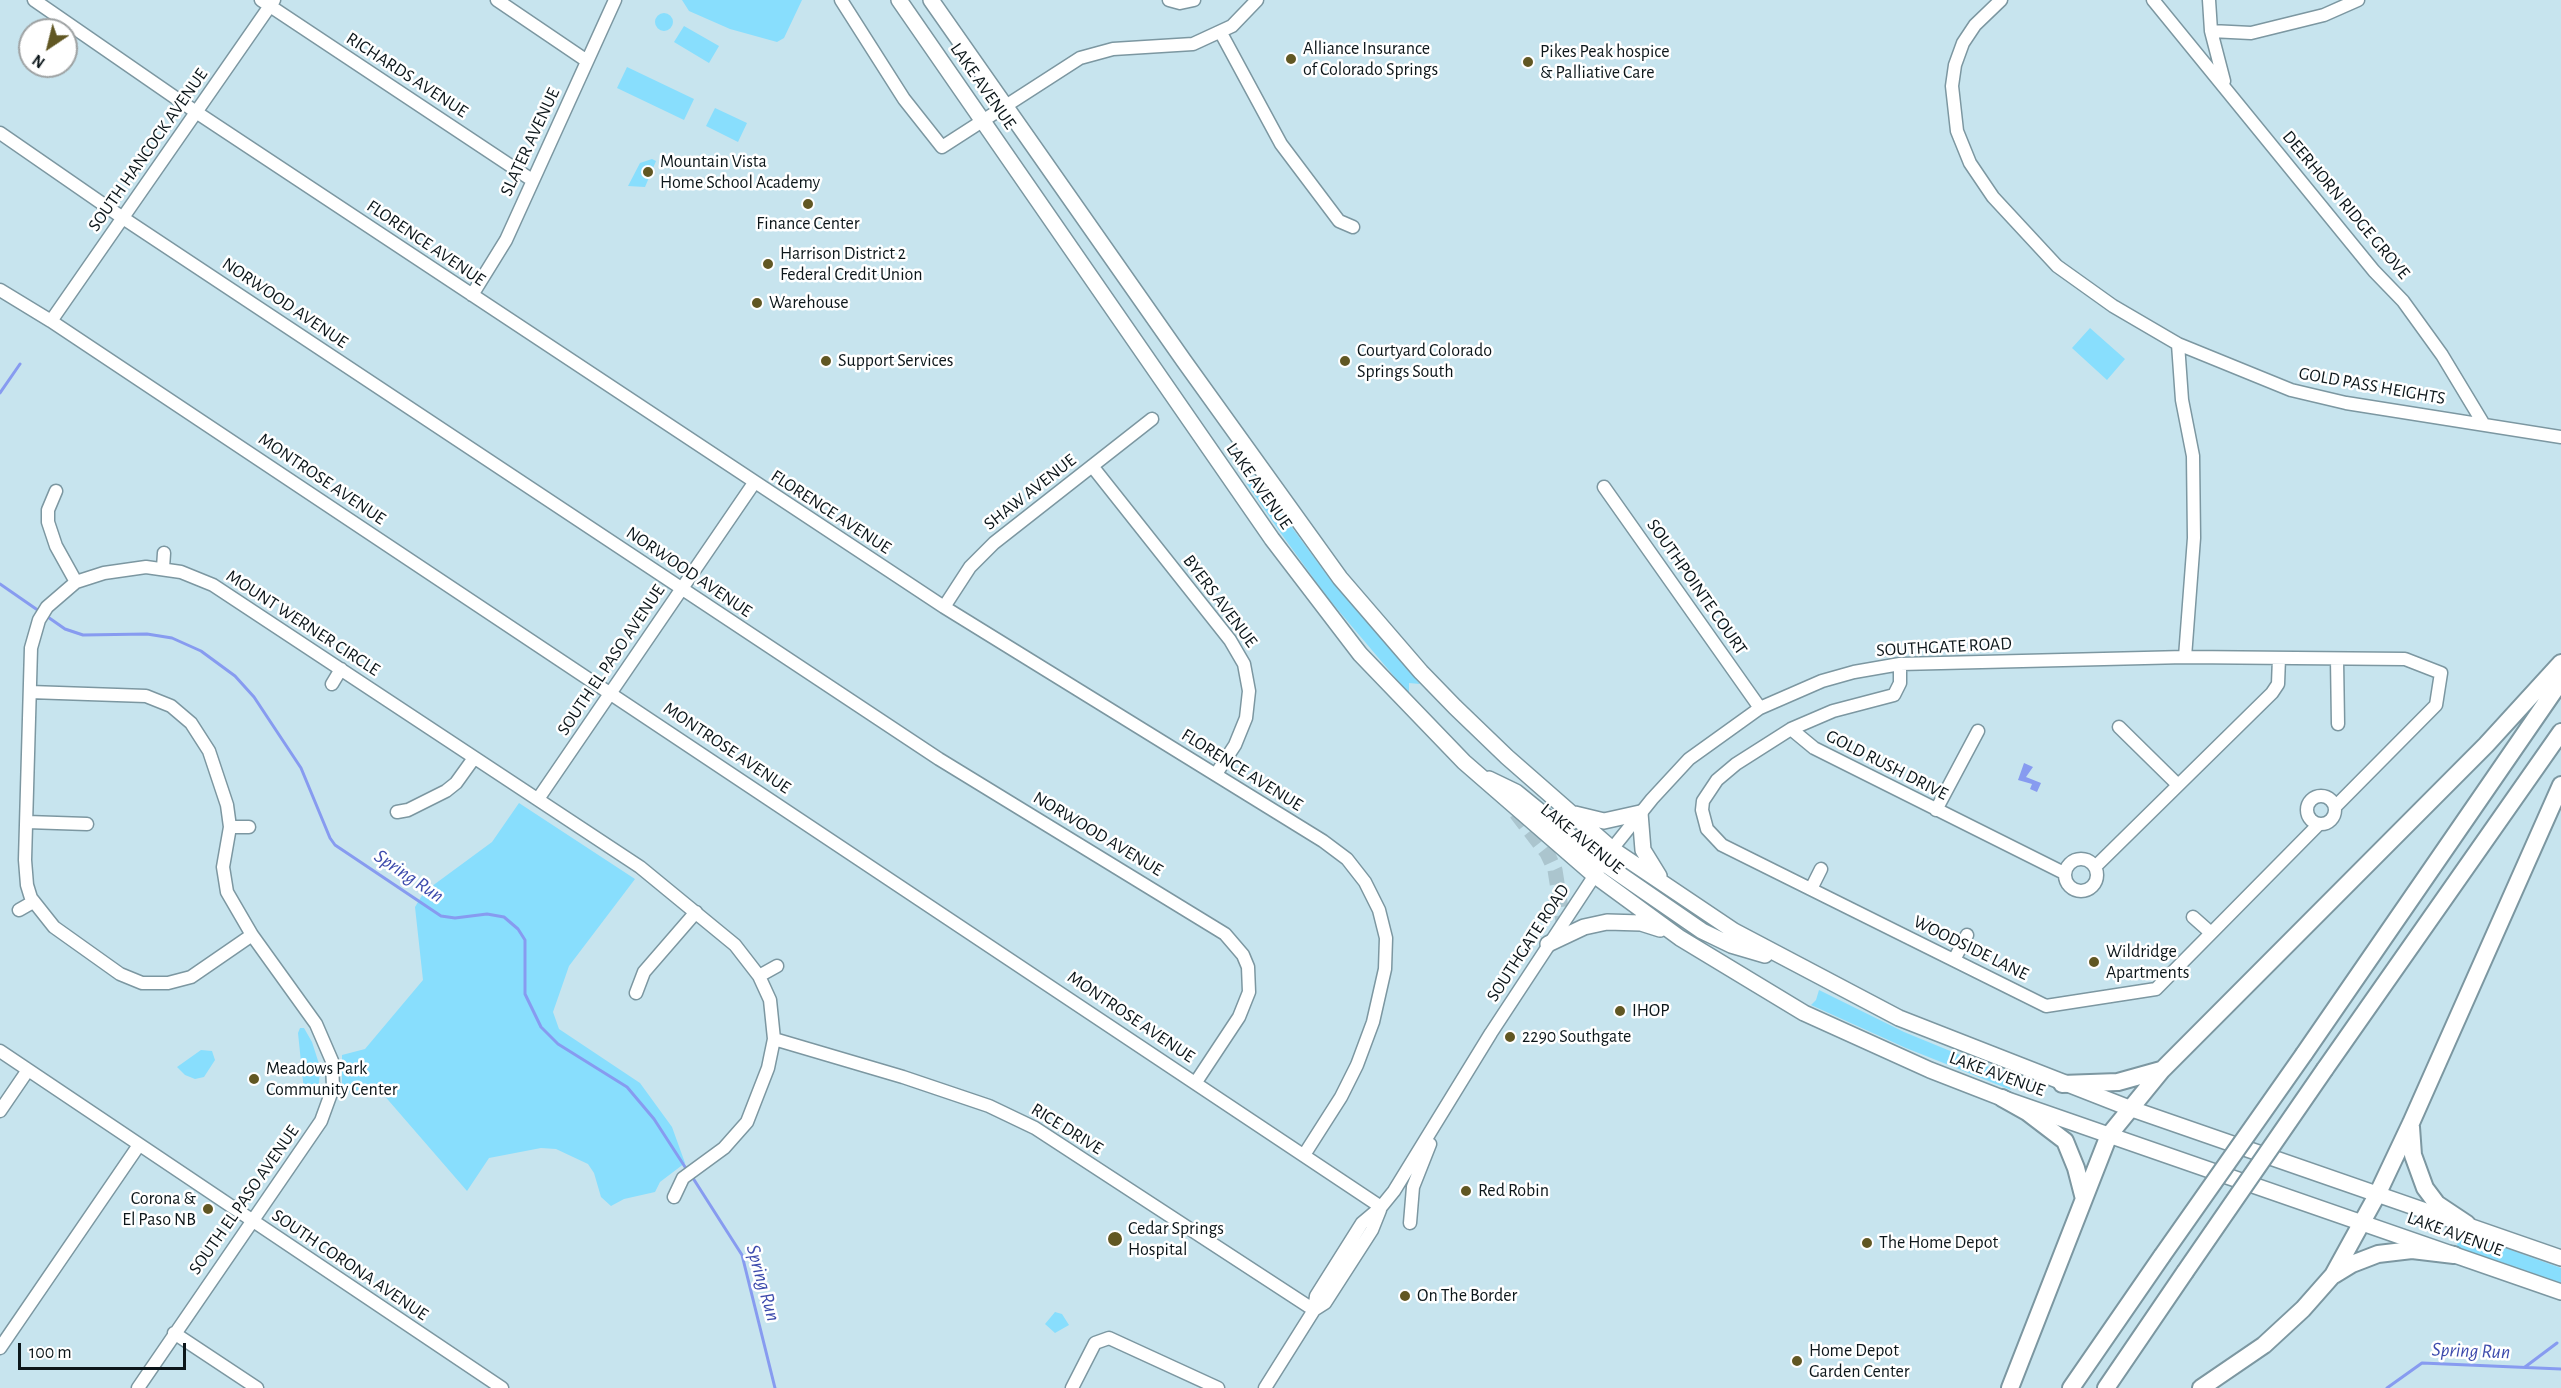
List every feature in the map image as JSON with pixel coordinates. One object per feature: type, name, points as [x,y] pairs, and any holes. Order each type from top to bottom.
[{"type":"highway","points":[[2010,1388],[2109,1135],[2162,1070],[2487,745],[2561,663]]},
{"type":"highway","points":[[2071,1388],[2561,681]]},
{"type":"highway","points":[[2106,1388],[2325,1069],[2561,732]]},
{"type":"highway","points":[[2201,1388],[2264,1346],[2303,1309],[2333,1275],[2378,1195],[2561,785]]},
{"type":"highway","points":[[2062,1083],[2118,1082],[2162,1070]]},
{"type":"highway","points":[[2002,1098],[2036,1118],[2065,1142],[2076,1168],[2084,1199]]},
{"type":"highway","points":[[2411,1123],[2413,1155],[2425,1188],[2437,1204],[2467,1224]]},
{"type":"highway","points":[[2333,1275],[2352,1264],[2378,1254],[2412,1251],[2454,1255]]},
{"type":"main road","name":"LAKE AVENUE","points":[[899,0],[1065,244],[1319,602],[1367,662],[1472,770],[1598,869],[1672,932],[1804,1013],[1930,1070],[2002,1098],[2362,1221],[2561,1292]]},
{"type":"main road","name":"LAKE AVENUE","points":[[932,0],[1184,362],[1340,578],[1428,679],[1507,757],[1612,849],[1734,931],[1899,1018],[2130,1108],[2561,1258]]},
{"type":"main road","points":[[1564,809],[1583,817],[1604,821],[1640,813],[1643,850],[1657,873],[1675,892]]},
{"type":"main road","points":[[1598,869],[1702,932],[1731,945],[1793,964]]},
{"type":"main road","points":[[1548,944],[1584,927],[1607,922],[1641,923],[1672,932]]},
{"type":"street","name":"FLORENCE AVENUE","points":[[34,0],[196,112],[944,607],[1335,849],[1365,882],[1384,924],[1385,969],[1373,1022],[1345,1090],[1304,1155]]},
{"type":"street","points":[[497,0],[587,61]]},
{"type":"street","name":"SLATER AVENUE","points":[[472,295],[506,240],[615,0]]},
{"type":"street","points":[[841,0],[904,99],[942,147],[1088,56],[1113,49],[1193,44],[1232,26],[1257,0]]},
{"type":"street","points":[[1169,0],[1180,3],[1194,0]]},
{"type":"street","name":"GOLD PASS HEIGHTS","points":[[2001,0],[1975,25],[1963,43],[1955,65],[1952,86],[1955,120],[1970,163],[1992,197],[2057,266],[2113,306],[2178,344],[2263,380],[2312,397],[2561,437]]},
{"type":"street","points":[[2153,0],[2225,85]]},
{"type":"street","name":"DEERHORN RIDGE GROVE","points":[[2209,0],[2211,31],[2225,85],[2374,271],[2403,301],[2442,355],[2483,423]]},
{"type":"street","points":[[2211,31],[2251,33],[2324,15],[2358,0]]},
{"type":"street","name":"SOUTH HANCOCK AVENUE","points":[[51,321],[196,112],[268,2]]},
{"type":"street","name":"RICHARDS AVENUE","points":[[268,2],[532,180]]},
{"type":"street","points":[[1221,33],[1281,144],[1339,221],[1353,227]]},
{"type":"street","name":"NORWOOD AVENUE","points":[[0,133],[123,218],[939,759],[1225,934],[1243,955],[1248,967],[1249,992],[1239,1017],[1196,1082]]},
{"type":"street","name":"MONTROSE AVENUE","points":[[0,290],[51,321],[1381,1207]]},
{"type":"street","points":[[2178,344],[2182,400],[2193,456],[2194,538],[2185,657]]},
{"type":"street","name":"SHAW AVENUE","points":[[944,607],[982,554],[1152,419]]},
{"type":"street","name":"BYERS AVENUE","points":[[1092,466],[1230,640],[1244,664],[1249,691],[1246,718],[1235,745],[1216,774]]},
{"type":"street","name":"SOUTH EL PASO AVENUE","points":[[538,799],[754,483]]},
{"type":"street","name":"SOUTHPOINTE COURT","points":[[1604,487],[1760,708]]},
{"type":"street","points":[[57,490],[48,510],[48,522],[56,546],[76,582]]},
{"type":"street","points":[[163,568],[164,553]]},
{"type":"street","name":"MOUNT WERNER CIRCLE","points":[[252,934],[203,971],[161,990],[120,974],[54,927],[33,902],[25,874],[31,648],[39,620],[47,607],[76,582],[120,570],[146,567],[163,568],[213,585],[640,867],[735,945],[759,976],[770,1000],[774,1039],[765,1078],[747,1122],[724,1148],[683,1178],[674,1197]]},
{"type":"street","name":"SOUTHGATE ROAD","points":[[1265,1388],[1314,1310],[1325,1303],[1372,1230],[1381,1207],[1441,1116],[1548,944],[1612,849],[1640,813],[1689,759],[1760,708],[1822,681],[1854,672],[1900,664],[2185,657],[2405,659],[2441,673],[2436,705],[2335,807]]},
{"type":"street","points":[[2095,867],[2272,693],[2278,684],[2279,658]]},
{"type":"street","points":[[2337,658],[2338,724]]},
{"type":"street","name":"GOLD RUSH DRIVE","points":[[1900,664],[1899,683],[1894,695],[1833,711],[1791,729],[1814,748],[2064,873]]},
{"type":"street","points":[[332,684],[341,669]]},
{"type":"street","name":"SOUTH EL PASO AVENUE","points":[[30,692],[134,695],[159,700],[171,706],[191,723],[209,751],[227,805],[230,827],[223,867],[224,881],[232,905],[324,1036],[330,1050],[334,1075],[326,1113],[138,1388]]},
{"type":"street","points":[[2119,727],[2178,785]]},
{"type":"street","name":"WOODSIDE LANE","points":[[1791,729],[1745,758],[1717,780],[1708,791],[1702,810],[1707,829],[1722,845],[2046,1006],[2156,989],[2319,824]]},
{"type":"street","points":[[1936,810],[1978,731]]},
{"type":"street","points":[[397,812],[408,810],[446,791],[456,783],[474,758]]},
{"type":"street","points":[[2318,796],[2325,797],[2335,807],[2332,818],[2319,824],[2308,816],[2306,810],[2310,801],[2318,796]]},
{"type":"street","points":[[27,822],[87,824]]},
{"type":"street","points":[[230,827],[249,827]]},
{"type":"street","points":[[2079,859],[2088,861],[2095,867],[2096,880],[2085,890],[2071,888],[2066,883],[2064,873],[2070,863],[2079,859]]},
{"type":"street","points":[[1810,889],[1821,869]]},
{"type":"street","points":[[19,910],[33,902]]},
{"type":"street","points":[[636,993],[644,972],[696,912]]},
{"type":"street","points":[[2193,917],[2211,933]]},
{"type":"street","points":[[1954,960],[1967,935]]},
{"type":"street","points":[[759,976],[777,966]]},
{"type":"street","name":"RICE DRIVE","points":[[774,1039],[903,1077],[989,1106],[1035,1128],[1314,1310]]},
{"type":"street","name":"SOUTH CORONA AVENUE","points":[[0,1050],[139,1146],[502,1388]]},
{"type":"street","points":[[0,1111],[28,1070]]},
{"type":"street","points":[[1410,1223],[1413,1187],[1441,1116]]},
{"type":"street","points":[[0,1348],[139,1146]]},
{"type":"street","points":[[174,1333],[257,1388]]},
{"type":"street","points":[[1072,1388],[1095,1343],[1109,1338],[1218,1388]]},
{"type":"shaded area","points":[[682,0],[802,0],[784,38],[777,42],[730,29],[689,11]]},
{"type":"shaded area","points":[[660,13],[668,13],[673,18],[671,29],[660,31],[655,26],[655,18]]},
{"type":"shaded area","points":[[684,26],[719,46],[709,63],[674,42]]},
{"type":"shaded area","points":[[627,67],[694,99],[684,120],[617,88]]},
{"type":"shaded area","points":[[715,108],[747,123],[738,142],[706,126]]},
{"type":"shaded area","points":[[652,159],[656,161],[645,187],[628,186],[640,163]]},
{"type":"shaded area","points":[[2090,328],[2125,359],[2107,380],[2072,348]]},
{"type":"shaded area","points":[[1254,476],[1330,579],[1420,684],[1409,683],[1409,694],[1327,597],[1285,539],[1247,484]]},
{"type":"shaded area","points":[[2024,763],[2033,767],[2026,777],[2041,783],[2037,792],[2030,789],[2032,784],[2018,780]]},
{"type":"shaded area","points":[[519,803],[635,879],[569,966],[553,1012],[559,1029],[640,1083],[672,1127],[685,1163],[660,1182],[655,1192],[624,1199],[611,1206],[601,1197],[594,1173],[588,1164],[556,1149],[541,1148],[489,1158],[467,1191],[376,1086],[342,1094],[342,1055],[365,1049],[423,980],[415,907],[424,892],[492,842]]},
{"type":"shaded area","points":[[1819,990],[1904,1032],[2016,1078],[2012,1082],[2007,1081],[2011,1090],[1906,1048],[1811,1005],[1816,1000]]},
{"type":"shaded area","points":[[300,1028],[304,1028],[312,1042],[320,1067],[319,1084],[304,1091],[298,1033]]},
{"type":"shaded area","points":[[201,1050],[212,1051],[215,1060],[204,1077],[195,1079],[185,1075],[177,1067]]},
{"type":"shaded area","points":[[2458,1231],[2561,1268],[2561,1284],[2457,1248]]},
{"type":"shaded area","points":[[1055,1312],[1062,1314],[1069,1325],[1055,1333],[1045,1324]]},
{"type":"waterway","name":"Spring Run","points":[[0,393],[20,364]]},
{"type":"waterway","name":"Spring Run","points":[[0,584],[39,611]]},
{"type":"waterway","name":"Spring Run","points":[[45,615],[65,629],[83,635],[147,634],[172,638],[201,651],[235,676],[254,697],[301,768],[335,845],[441,916],[455,918],[487,914],[504,917],[518,929],[525,940],[525,994],[541,1027],[558,1044],[627,1087],[654,1119],[687,1170]]},
{"type":"waterway","name":"Spring Run","points":[[691,1175],[742,1255],[775,1388]]},
{"type":"waterway","points":[[2525,1367],[2557,1343]]},
{"type":"waterway","name":"Spring Run","points":[[2387,1388],[2422,1363],[2561,1369]]},
{"type":"tunnel","points":[[1516,813],[1547,853],[1555,870],[1563,921]]},
{"type":"place","name":"Alliance Insurance of Colorado Springs","points":[[1291,59]]},
{"type":"place","name":"Pikes Peak hospice & Palliative Care","points":[[1528,62]]},
{"type":"place","name":"Mountain Vista Home School Academy","points":[[648,172]]},
{"type":"place","name":"Finance Center","points":[[808,204]]},
{"type":"place","name":"Harrison District 2 Federal Credit Union","points":[[768,264]]},
{"type":"place","name":"Warehouse","points":[[757,303]]},
{"type":"place","name":"Support Services","points":[[826,361]]},
{"type":"place","name":"Courtyard Colorado Springs South","points":[[1345,361]]},
{"type":"place","name":"Wildridge Apartments","points":[[2094,962]]},
{"type":"place","name":"IHOP","points":[[1620,1011]]},
{"type":"place","name":"2290 Southgate","points":[[1510,1037]]},
{"type":"place","name":"Meadows Park Community Center","points":[[254,1079]]},
{"type":"place","name":"Red Robin","points":[[1466,1191]]},
{"type":"place","name":"Corona & El Paso NB","points":[[208,1209]]},
{"type":"place","name":"Cedar Springs Hospital","points":[[1115,1239]]},
{"type":"place","name":"The Home Depot","points":[[1867,1243]]},
{"type":"place","name":"On The Border","points":[[1405,1296]]},
{"type":"place","name":"Home Depot Garden Center","points":[[1797,1361]]}]
